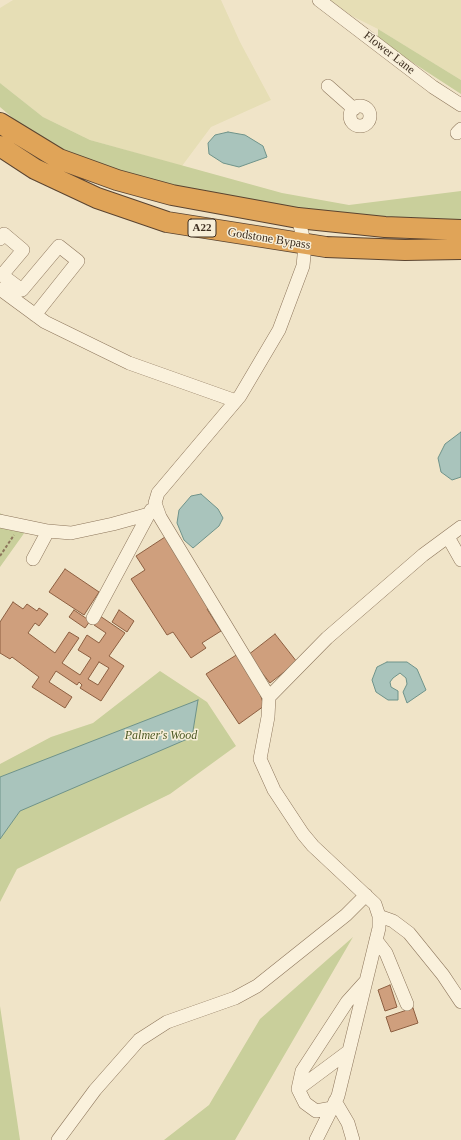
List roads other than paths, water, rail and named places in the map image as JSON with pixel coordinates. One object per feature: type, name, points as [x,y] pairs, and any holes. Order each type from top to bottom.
[{"type":"highway","name":"Godstone Bypass","points":[[0,123],[59,159],[117,180],[172,195],[298,218],[385,227],[461,230]]},
{"type":"highway","name":"Godstone Bypass","points":[[0,146],[36,169],[97,198],[160,219],[305,245],[389,250],[461,249]]},
{"type":"street","name":"Flower Lane","points":[[319,0],[433,87],[461,105]]},
{"type":"street","points":[[328,86],[354,109]]},
{"type":"street","points":[[93,618],[152,508],[158,493],[236,401],[279,330],[303,266],[305,245],[298,218]]},
{"type":"street","points":[[1,235],[23,250],[2,275],[22,290],[59,246],[78,261],[35,315]]},
{"type":"street","points":[[0,289],[45,322],[129,363],[236,401]]},
{"type":"street","points":[[0,521],[22,524],[48,531],[71,533],[152,508]]},
{"type":"street","points":[[152,508],[160,517],[269,697],[268,717],[260,759],[274,790],[303,834],[313,846],[375,904],[379,916],[376,940],[349,1051],[334,1105],[316,1140]]},
{"type":"street","points":[[269,697],[327,638],[423,555],[461,527]]},
{"type":"street","points":[[33,559],[48,531]]},
{"type":"street","points":[[448,537],[461,560]]},
{"type":"street","points":[[58,1140],[95,1090],[139,1040],[167,1022],[234,998],[256,986],[346,914],[366,895]]},
{"type":"street","points":[[379,916],[393,921],[410,933],[443,975],[461,1002]]},
{"type":"street","points":[[376,940],[386,953],[406,1004]]},
{"type":"street","points":[[334,1105],[316,1112],[304,1103],[298,1089],[302,1071],[347,1002],[366,980]]},
{"type":"street","points":[[298,1089],[349,1051]]},
{"type":"street","points":[[334,1105],[348,1123],[353,1140]]},
{"type":"water","points":[[228,132],[245,135],[263,146],[267,157],[239,167],[223,163],[209,154],[208,143],[215,135]]},
{"type":"water","points":[[461,432],[461,477],[452,480],[441,472],[438,458],[445,444]]},
{"type":"water","points":[[201,494],[218,509],[223,518],[219,526],[193,548],[184,540],[177,523],[179,510],[191,496]]},
{"type":"water","points":[[387,662],[407,662],[417,669],[426,690],[407,703],[403,692],[407,684],[406,678],[400,673],[390,682],[391,687],[398,691],[398,700],[388,700],[376,692],[372,680],[377,667]]},
{"type":"water","points":[[198,700],[192,737],[20,811],[0,839],[0,777]]},
{"type":"park label","name":"Palmer's Wood","points":[[161,736]]}]
